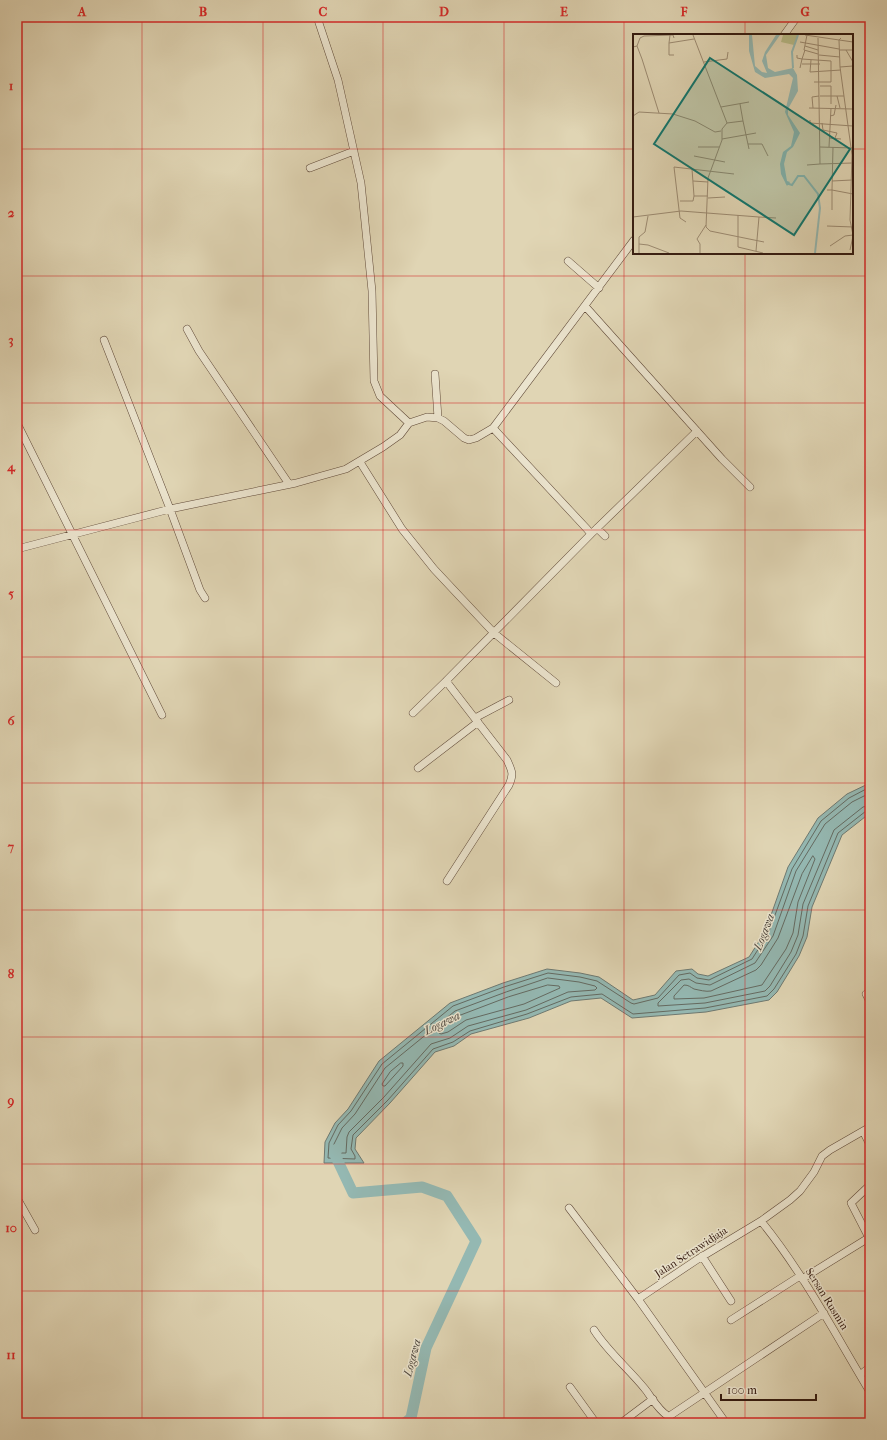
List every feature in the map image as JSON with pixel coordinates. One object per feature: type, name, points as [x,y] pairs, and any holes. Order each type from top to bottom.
[{"type":"street","points":[[317,17],[338,80],[360,183],[372,291],[374,381],[380,396],[409,423]]},
{"type":"street","points":[[785,34],[797,17]]},
{"type":"street","points":[[310,168],[354,151]]},
{"type":"street","points":[[17,548],[170,509],[289,484],[346,470],[383,447],[400,434],[409,423],[427,417],[438,418],[444,421],[464,438],[469,440],[476,438],[493,428],[633,241]]},
{"type":"street","points":[[568,261],[599,288]]},
{"type":"street","points":[[585,306],[722,459],[750,487]]},
{"type":"street","points":[[187,329],[199,351],[289,484]]},
{"type":"street","points":[[104,340],[200,590],[205,598]]},
{"type":"street","points":[[435,374],[438,418]]},
{"type":"street","points":[[17,422],[162,714]]},
{"type":"street","points":[[493,428],[591,534]]},
{"type":"street","points":[[413,713],[446,682],[597,528],[697,431]]},
{"type":"street","points":[[360,462],[402,529],[434,569],[494,633],[556,683]]},
{"type":"street","points":[[597,528],[605,536]]},
{"type":"street","points":[[446,682],[507,760],[512,771],[513,778],[447,881]]},
{"type":"street","points":[[418,768],[476,720],[509,700]]},
{"type":"street","points":[[866,994],[870,1002]]},
{"type":"street","name":"Jalan Setrawidjaja","points":[[638,1299],[702,1256],[761,1221],[795,1196],[814,1172],[822,1156],[870,1127]]},
{"type":"street","points":[[863,1131],[870,1145]]},
{"type":"street","points":[[732,1320],[870,1237],[851,1203],[855,1198],[862,1194],[864,1189],[870,1185]]},
{"type":"street","points":[[17,1198],[34,1230]]},
{"type":"street","points":[[570,1208],[638,1299],[726,1423]]},
{"type":"street","name":"Sersan Rusmin","points":[[761,1221],[772,1234],[824,1313],[870,1392]]},
{"type":"street","points":[[702,1256],[731,1300]]},
{"type":"street","points":[[594,1330],[601,1341],[662,1411],[665,1414],[670,1415],[824,1313]]},
{"type":"street","points":[[860,1375],[870,1367]]},
{"type":"street","points":[[570,1387],[596,1423]]},
{"type":"street","points":[[621,1423],[653,1399]]},
{"type":"water","points":[[870,783],[870,813],[842,835],[812,907],[807,937],[799,956],[777,992],[769,1000],[706,1012],[632,1018],[601,998],[571,1001],[529,1018],[471,1034],[454,1046],[435,1052],[390,1103],[356,1138],[355,1149],[364,1163],[324,1163],[325,1142],[335,1123],[348,1109],[379,1061],[450,1003],[503,983],[547,969],[599,977],[633,1000],[655,995],[676,971],[692,969],[698,974],[708,976],[749,957],[765,932],[788,867],[818,818],[847,794]]},
{"type":"waterway","name":"Logawa","points":[[337,1149],[335,1155],[353,1193],[422,1187],[447,1196],[476,1241],[426,1348],[411,1418],[405,1423]]}]
